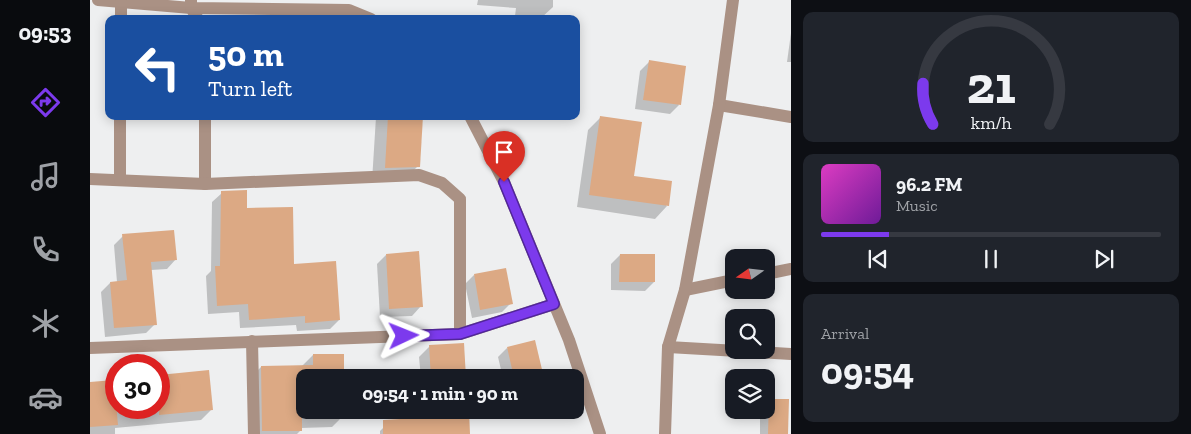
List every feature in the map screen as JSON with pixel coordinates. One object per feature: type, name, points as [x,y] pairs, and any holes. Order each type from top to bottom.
[{"type":"street","points":[[98,0],[193,9],[349,10],[361,15]]},
{"type":"street","points":[[665,434],[668,347],[684,290],[719,105],[733,0]]},
{"type":"street","points":[[121,2],[121,15]]},
{"type":"street","points":[[719,105],[791,117]]},
{"type":"street","points":[[120,120],[120,180]]},
{"type":"street","points":[[205,120],[205,184]]},
{"type":"street","points":[[472,120],[504,182],[569,340],[600,434]]},
{"type":"street","points":[[90,179],[205,184],[419,175],[442,183],[460,199],[460,334]]},
{"type":"street","points":[[775,272],[791,269]]},
{"type":"street","points":[[684,290],[725,282]]},
{"type":"street","points":[[90,348],[460,334],[554,304]]},
{"type":"street","points":[[252,342],[254,434]]},
{"type":"street","points":[[668,347],[791,354]]},
{"type":"building","points":[[649,60],[686,66],[681,105],[643,100]]},
{"type":"building","points":[[600,116],[642,122],[634,176],[672,181],[669,206],[589,195]]},
{"type":"building","points":[[388,120],[423,120],[420,167],[385,168]]},
{"type":"building","points":[[247,190],[247,208],[293,207],[294,264],[336,261],[340,320],[305,323],[305,316],[249,320],[248,304],[217,306],[215,266],[220,266],[221,191]]},
{"type":"building","points":[[174,230],[177,260],[151,262],[157,325],[114,328],[110,282],[127,280],[122,234]]},
{"type":"building","points":[[419,251],[423,307],[389,309],[386,254]]},
{"type":"building","points":[[620,254],[655,254],[655,282],[619,282]]},
{"type":"building","points":[[506,268],[513,304],[480,310],[474,274]]},
{"type":"building","points":[[535,340],[542,369],[512,369],[507,347]]},
{"type":"building","points":[[464,343],[465,369],[430,369],[429,345]]},
{"type":"building","points":[[313,354],[344,354],[344,369],[296,369],[296,419],[302,419],[302,431],[262,431],[261,366],[313,365]]},
{"type":"building","points":[[209,370],[213,410],[170,414],[170,374]]},
{"type":"building","points":[[105,381],[105,419],[117,419],[118,425],[90,427],[90,382]]},
{"type":"building","points":[[775,399],[789,399],[788,434],[768,434],[768,419],[775,419]]},
{"type":"building","points":[[469,419],[470,434],[383,434],[383,420]]},
{"type":"route","points":[[404,336],[460,334],[554,304],[504,182]]}]
